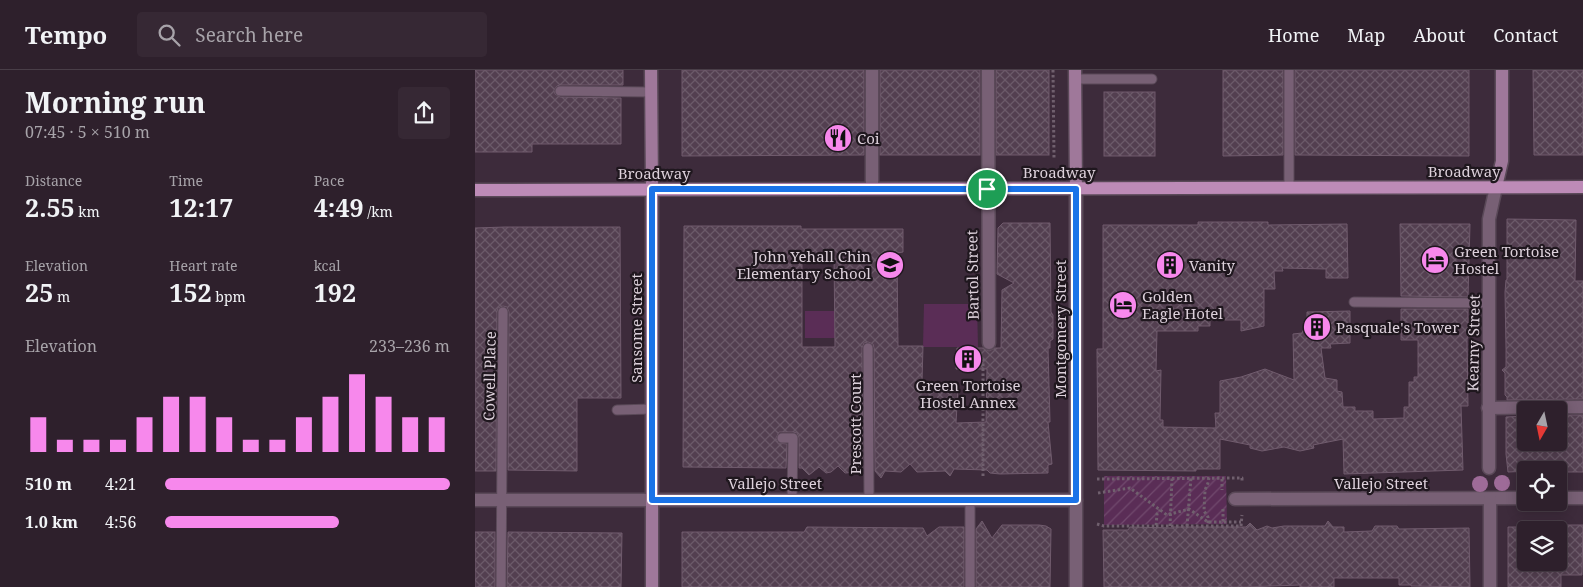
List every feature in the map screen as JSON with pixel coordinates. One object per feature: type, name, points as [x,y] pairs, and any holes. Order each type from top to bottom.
[{"type":"main road","name":"Broadway","points":[[475,190],[1583,188]]},
{"type":"street","name":"Sansome Street","points":[[651,70],[652,587]]},
{"type":"street","points":[[872,70],[872,188]]},
{"type":"street","name":"Bartol Street","points":[[988,70],[989,342]]},
{"type":"street","name":"Kearny Street","points":[[1489,468],[1489,219],[1502,161],[1502,70]]},
{"type":"street","name":"Montgomery Street","points":[[1075,75],[1076,587]]},
{"type":"street","points":[[1488,408],[1583,407]]},
{"type":"street","name":"Vallejo Street","points":[[1235,500],[1517,498]]},
{"type":"street","points":[[1567,498],[1583,498]]},
{"type":"street","points":[[1490,499],[1490,587]]},
{"type":"street","name":"Vallejo Street","points":[[475,500],[1076,500]]},
{"type":"lane","points":[[1289,70],[1289,188]]},
{"type":"lane","points":[[1075,75],[1152,79]]},
{"type":"lane","points":[[560,91],[651,92]]},
{"type":"lane","points":[[1354,302],[1489,302]]},
{"type":"lane","name":"Cowell Place","points":[[501,587],[503,312]]},
{"type":"lane","name":"Prescott Court","points":[[868,348],[869,500]]},
{"type":"lane","points":[[617,410],[652,409]]},
{"type":"lane","points":[[782,438],[793,438],[792,500]]},
{"type":"lane","points":[[970,500],[970,587]]},
{"type":"path","points":[[1053,70],[1054,158]]},
{"type":"path","points":[[983,476],[983,346],[989,342]]},
{"type":"path","points":[[1170,526],[1172,478]]},
{"type":"path","points":[[1187,526],[1191,478]]},
{"type":"path","points":[[1208,524],[1208,517],[1204,511],[1205,490],[1209,478]]},
{"type":"path","points":[[1097,479],[1242,478]]},
{"type":"path","points":[[1098,494],[1130,488],[1167,515],[1189,509]]},
{"type":"path","points":[[1189,509],[1208,524]]},
{"type":"path","points":[[1156,526],[1157,514],[1160,510]]},
{"type":"path","points":[[1097,524],[1104,526],[1187,526],[1241,524]]},
{"type":"shaded area","points":[[924,304],[977,304],[978,347],[923,347]]},
{"type":"shaded area","points":[[805,311],[834,311],[835,338],[805,338]]},
{"type":"shaded area","points":[[1104,476],[1226,476],[1227,524],[1104,525]]},
{"type":"building","points":[[475,70],[623,70],[623,85],[560,85],[554,90],[555,94],[560,97],[621,98],[621,144],[532,144],[532,152],[475,152]]},
{"type":"building","points":[[682,70],[864,70],[864,155],[682,156]]},
{"type":"building","points":[[880,70],[980,70],[980,155],[880,155]]},
{"type":"building","points":[[996,70],[1049,70],[1049,155],[996,155]]},
{"type":"building","points":[[1223,70],[1283,70],[1283,155],[1223,156]]},
{"type":"building","points":[[1295,70],[1469,70],[1469,156],[1295,155]]},
{"type":"building","points":[[1533,70],[1583,70],[1583,155],[1534,155]]},
{"type":"building","points":[[1104,92],[1155,92],[1155,156],[1104,156]]},
{"type":"building","points":[[1507,219],[1576,220],[1575,281],[1583,281],[1583,399],[1507,400],[1505,395],[1505,373],[1502,370],[1506,367],[1505,292],[1507,280]]},
{"type":"building","points":[[1198,222],[1268,222],[1268,225],[1347,224],[1348,278],[1326,278],[1326,269],[1282,268],[1283,271],[1274,271],[1275,289],[1264,289],[1264,326],[1241,331],[1241,320],[1210,320],[1210,326],[1198,326],[1198,331],[1157,331],[1156,371],[1161,370],[1160,420],[1163,420],[1163,427],[1216,428],[1215,413],[1220,413],[1220,381],[1241,377],[1265,369],[1294,380],[1293,334],[1302,333],[1307,322],[1307,312],[1350,311],[1350,343],[1330,344],[1331,348],[1321,348],[1325,378],[1337,380],[1337,391],[1342,392],[1343,407],[1355,407],[1355,411],[1373,411],[1373,419],[1404,418],[1404,407],[1409,407],[1409,382],[1414,382],[1414,377],[1418,377],[1418,340],[1401,340],[1401,309],[1468,309],[1468,406],[1461,406],[1463,470],[1344,474],[1343,439],[1313,445],[1314,448],[1300,451],[1284,447],[1262,451],[1250,448],[1250,445],[1220,439],[1220,469],[1196,469],[1196,471],[1098,470],[1097,349],[1103,349],[1103,225],[1198,225]]},
{"type":"building","points":[[1003,223],[1050,223],[1053,339],[1050,341],[1050,348],[1048,348],[1050,422],[1048,422],[1052,464],[1048,465],[1048,473],[1000,474],[990,473],[987,470],[954,469],[950,476],[945,471],[917,472],[910,464],[901,472],[885,471],[881,478],[875,471],[874,348],[873,344],[868,342],[864,343],[862,348],[863,468],[860,472],[845,473],[838,466],[831,472],[826,473],[819,467],[809,475],[802,468],[799,468],[799,438],[797,433],[793,432],[779,432],[776,438],[778,443],[787,444],[786,468],[683,467],[684,226],[801,226],[801,229],[903,229],[903,252],[897,253],[898,346],[923,346],[922,382],[926,382],[926,387],[958,389],[956,423],[986,422],[987,369],[956,369],[957,348],[983,348],[989,351],[1001,348],[1002,290],[1014,283],[997,274],[998,228]],"holes":[[[802,256],[834,256],[835,347],[802,347]]]},
{"type":"building","name":"Green Tortoise Hostel","points":[[1400,224],[1470,224],[1468,297],[1401,296]]},
{"type":"building","points":[[620,227],[621,398],[577,398],[577,471],[508,470],[509,312],[507,307],[503,306],[498,308],[497,312],[496,471],[475,471],[475,228]]},
{"type":"building","points":[[1567,415],[1583,415],[1583,472],[1567,472],[1567,461],[1517,461],[1517,472],[1508,472],[1506,417],[1517,416],[1517,451],[1567,451]]},
{"type":"building","points":[[982,521],[992,538],[1002,525],[1039,525],[1051,529],[1050,587],[976,587],[976,529]]},
{"type":"building","points":[[1328,521],[1333,527],[1344,527],[1344,532],[1372,531],[1375,526],[1397,526],[1399,529],[1469,528],[1470,587],[1399,585],[1399,578],[1334,578],[1334,587],[1300,587],[1300,585],[1104,587],[1103,530],[1128,530],[1130,527],[1246,527],[1250,523],[1257,530],[1267,526],[1272,528],[1284,526],[1325,526]]},
{"type":"building","points":[[1567,525],[1583,525],[1582,575],[1561,575],[1561,587],[1508,587],[1508,527],[1517,527],[1517,571],[1567,571]]},
{"type":"building","points":[[807,527],[923,528],[927,536],[939,527],[964,527],[964,587],[682,587],[682,532],[804,532]]},
{"type":"building","points":[[475,532],[495,532],[495,587],[475,587]]},
{"type":"building","points":[[508,532],[622,533],[621,587],[507,587]]},
{"type":"place","name":"Coi","points":[[838,138]]},
{"type":"place","name":"Green Tortoise Hostel","points":[[1435,260]]},
{"type":"place","name":"John Yehall Chin Elementary School","points":[[890,265]]},
{"type":"place","name":"Vanity","points":[[1170,265]]},
{"type":"place","name":"Golden Eagle Hotel","points":[[1123,305]]},
{"type":"place","name":"Pasquale's Tower","points":[[1317,327]]},
{"type":"place","name":"Green Tortoise Hostel Annex","points":[[968,359]]},
{"type":"route","points":[[652,189],[987,189],[1076,189],[1076,500],[652,500],[652,189]]}]
